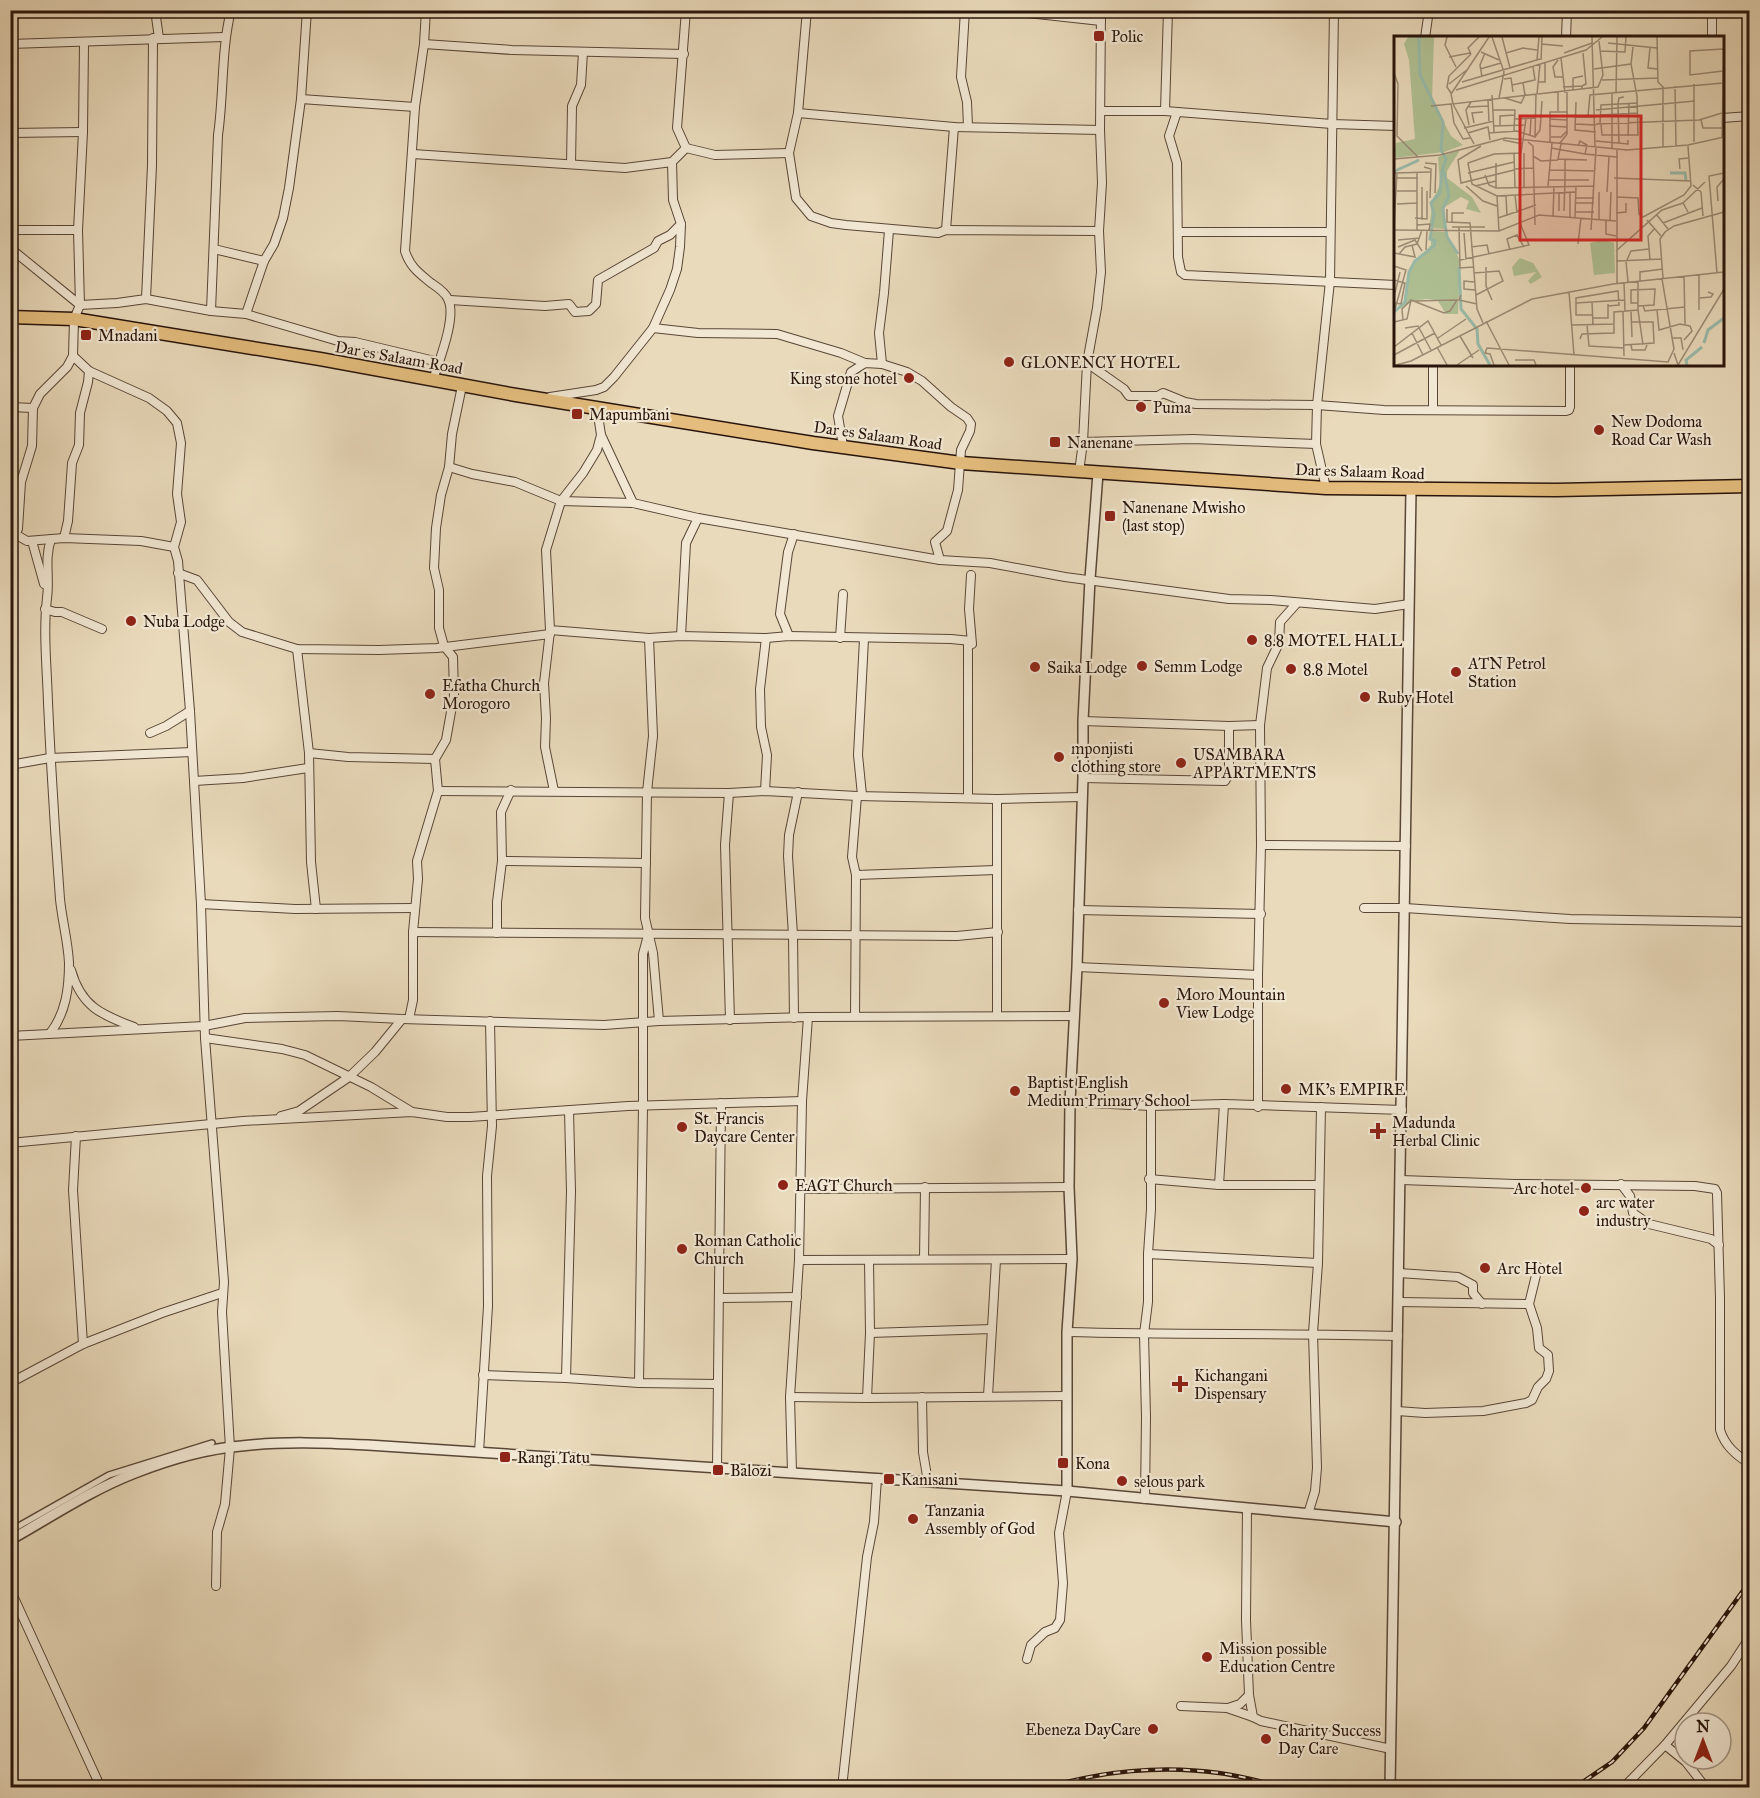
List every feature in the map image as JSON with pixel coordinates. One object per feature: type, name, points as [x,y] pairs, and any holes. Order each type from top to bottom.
[{"type":"highway","name":"Dar es Salaam Road","points":[[10,317],[74,319],[462,386],[813,443],[960,464],[1326,488],[1556,490],[1749,486]]},
{"type":"street","points":[[146,299],[156,38],[155,10]]},
{"type":"street","points":[[211,311],[215,183],[224,37],[231,10]]},
{"type":"street","points":[[246,314],[264,261],[274,244],[286,204],[301,99],[308,10]]},
{"type":"street","points":[[426,10],[424,44],[415,107],[405,251],[411,265],[450,300],[449,335],[433,380]]},
{"type":"street","points":[[686,10],[677,128],[686,148]]},
{"type":"street","points":[[807,10],[798,113],[789,153],[796,198],[812,216],[831,223],[938,233],[946,230],[1099,231]]},
{"type":"street","points":[[965,10],[961,77],[967,102],[968,127]]},
{"type":"street","points":[[1001,10],[1101,21]]},
{"type":"street","points":[[1079,472],[1087,363],[1101,272],[1099,231],[1102,183],[1101,10]]},
{"type":"street","points":[[1165,111],[1168,10]]},
{"type":"street","points":[[1326,488],[1316,444],[1317,405],[1330,281],[1334,10]]},
{"type":"street","points":[[1425,36],[1429,10]]},
{"type":"street","points":[[1566,36],[1567,10]]},
{"type":"street","points":[[1712,10],[1712,36]]},
{"type":"street","points":[[10,44],[224,37]]},
{"type":"street","points":[[84,43],[83,132],[78,230],[80,305],[74,319],[73,356],[67,367],[40,394],[33,408],[32,446],[21,482],[18,529],[13,537],[27,541],[64,538],[141,541],[174,547]]},
{"type":"street","points":[[424,44],[583,52],[684,54]]},
{"type":"street","points":[[571,164],[572,106],[581,85],[583,52]]},
{"type":"street","points":[[301,99],[415,107]]},
{"type":"street","points":[[1101,111],[1165,111],[1332,124],[1394,126]]},
{"type":"street","points":[[1177,112],[1169,136],[1177,163],[1181,272],[1189,277],[1394,285]]},
{"type":"street","points":[[798,113],[954,127],[1100,130]]},
{"type":"street","points":[[1724,118],[1749,116]]},
{"type":"street","points":[[946,230],[954,127]]},
{"type":"street","points":[[10,133],[83,132]]},
{"type":"street","points":[[686,148],[715,155],[789,153]]},
{"type":"street","points":[[412,154],[625,168],[672,162],[686,148]]},
{"type":"street","points":[[542,399],[604,387],[653,328],[663,308],[676,269],[681,224],[673,200],[672,162]]},
{"type":"street","points":[[450,300],[545,306],[569,304],[575,312],[589,311],[596,304],[598,280],[654,248],[658,241],[670,235],[681,224]]},
{"type":"street","points":[[10,230],[78,230]]},
{"type":"street","points":[[882,364],[879,333],[889,230]]},
{"type":"street","points":[[1178,232],[1330,232]]},
{"type":"street","points":[[10,248],[80,305],[146,299],[211,311],[246,314],[338,340],[439,362]]},
{"type":"street","points":[[214,249],[264,261]]},
{"type":"street","points":[[653,328],[698,333],[777,334],[841,353],[865,363],[882,364],[907,372],[922,381],[967,418],[971,424],[961,450],[958,490],[947,531],[935,542],[940,560]]},
{"type":"street","points":[[73,356],[89,371],[149,398],[167,411],[177,423],[181,443],[177,494],[181,522],[174,547],[190,711],[201,904],[204,1026],[223,1260],[222,1293],[230,1448],[225,1504],[217,1532],[216,1586]]},
{"type":"street","points":[[843,446],[838,416],[851,372],[865,363]]},
{"type":"street","points":[[1087,363],[1124,389],[1129,396],[1158,396],[1163,393],[1196,404],[1317,405],[1384,410],[1566,411],[1570,407],[1570,366]]},
{"type":"street","points":[[1433,366],[1433,410]]},
{"type":"street","points":[[64,538],[68,521],[72,463],[80,446],[80,413],[89,371]]},
{"type":"street","points":[[268,1120],[299,1112],[349,1077],[405,1019],[413,1000],[413,932],[418,879],[417,861],[438,791],[435,759],[446,740],[454,695],[453,657],[444,646],[439,628],[439,590],[434,568],[441,495],[449,466],[452,434],[462,386]]},
{"type":"street","points":[[10,407],[33,408]]},
{"type":"street","points":[[597,408],[601,435],[633,504]]},
{"type":"street","points":[[554,791],[545,747],[544,683],[550,632],[546,550],[561,501],[583,473],[597,450],[601,435]]},
{"type":"street","points":[[1083,442],[1192,439],[1316,444]]},
{"type":"street","points":[[449,466],[472,474],[515,482],[561,501],[633,504],[698,518],[940,560],[990,563],[1220,598],[1375,609],[1409,604]]},
{"type":"street","points":[[1027,1659],[1031,1645],[1044,1632],[1055,1628],[1060,1620],[1063,1583],[1059,1533],[1067,1491],[1067,1332],[1072,1259],[1069,1187],[1070,1101],[1077,968],[1083,721],[1098,473]]},
{"type":"street","points":[[1390,1788],[1411,490]]},
{"type":"street","points":[[681,636],[686,543],[698,518]]},
{"type":"street","points":[[789,636],[780,614],[788,552],[794,534]]},
{"type":"street","points":[[51,539],[47,552],[48,597],[45,609],[50,758],[60,902],[69,963],[75,985],[89,1005],[110,1018],[140,1029]]},
{"type":"street","points":[[32,541],[48,597]]},
{"type":"street","points":[[178,573],[197,580],[230,622],[242,632],[297,649],[436,648],[550,632],[650,638],[789,636],[971,642]]},
{"type":"street","points":[[968,797],[968,645],[972,644],[969,609],[971,575]]},
{"type":"street","points":[[840,638],[843,594]]},
{"type":"street","points":[[1258,1107],[1258,975],[1262,845],[1260,725],[1267,668],[1279,643],[1280,622],[1297,603]]},
{"type":"street","points":[[45,609],[69,614],[102,629]]},
{"type":"street","points":[[650,638],[653,736],[647,792],[645,918],[653,953],[659,1020]]},
{"type":"street","points":[[765,791],[767,755],[761,727],[760,689],[766,638]]},
{"type":"street","points":[[855,1016],[856,875],[852,857],[859,795],[858,755],[864,639]]},
{"type":"street","points":[[297,649],[309,753],[311,862],[316,909]]},
{"type":"street","points":[[150,733],[190,711]]},
{"type":"street","points":[[1083,721],[1260,725]]},
{"type":"street","points":[[1083,778],[1225,781],[1229,774],[1230,726]]},
{"type":"street","points":[[10,765],[50,758],[192,752]]},
{"type":"street","points":[[309,753],[348,757],[435,759]]},
{"type":"street","points":[[194,781],[243,778],[308,768]]},
{"type":"street","points":[[497,933],[497,902],[502,861],[501,812],[511,790]]},
{"type":"street","points":[[438,791],[729,793],[765,791],[997,799],[1082,797]]},
{"type":"street","points":[[794,1018],[789,834],[798,792]]},
{"type":"street","points":[[729,793],[725,845],[730,1020]]},
{"type":"street","points":[[997,799],[997,1016]]},
{"type":"street","points":[[1262,845],[1406,846]]},
{"type":"street","points":[[502,861],[646,863]]},
{"type":"street","points":[[856,875],[996,870]]},
{"type":"street","points":[[201,904],[275,909],[414,908]]},
{"type":"street","points":[[1364,908],[1405,908],[1570,919],[1749,922]]},
{"type":"street","points":[[1078,910],[1260,914]]},
{"type":"street","points":[[413,932],[957,936],[998,932]]},
{"type":"street","points":[[639,1383],[643,954],[648,935]]},
{"type":"street","points":[[51,1032],[63,1012],[69,963]]},
{"type":"street","points":[[1077,968],[1258,975]]},
{"type":"street","points":[[10,1036],[51,1032],[204,1026],[245,1018],[338,1016],[604,1025],[659,1020],[855,1016],[1074,1016]]},
{"type":"street","points":[[792,1472],[790,1397],[799,1260],[802,1101],[808,1017]]},
{"type":"street","points":[[479,1452],[488,1306],[487,1176],[491,1116],[490,1021]]},
{"type":"street","points":[[205,1038],[282,1049],[305,1055],[371,1087],[412,1112]]},
{"type":"street","points":[[10,1143],[213,1123],[412,1112],[447,1118],[643,1106],[802,1101]]},
{"type":"street","points":[[1070,1101],[1151,1106],[1224,1104],[1258,1107],[1402,1110]]},
{"type":"street","points":[[717,1468],[721,1103]]},
{"type":"street","points":[[1219,1185],[1224,1104]]},
{"type":"street","points":[[1145,1499],[1144,1334],[1148,1302],[1151,1209],[1149,1179],[1151,1106]]},
{"type":"street","points":[[1308,1514],[1315,1491],[1317,1468],[1313,1333],[1318,1263],[1321,1107]]},
{"type":"street","points":[[566,1378],[571,1191],[569,1111]]},
{"type":"street","points":[[76,1136],[73,1190],[83,1344]]},
{"type":"street","points":[[1149,1179],[1219,1185],[1319,1185]]},
{"type":"street","points":[[1401,1180],[1705,1186],[1715,1189],[1719,1245],[1720,1430],[1732,1451],[1749,1464]]},
{"type":"street","points":[[1621,1184],[1630,1196],[1633,1213],[1645,1222],[1711,1239],[1719,1245]]},
{"type":"street","points":[[924,1259],[925,1187]]},
{"type":"street","points":[[801,1189],[1069,1187]]},
{"type":"street","points":[[1148,1254],[1318,1263]]},
{"type":"street","points":[[799,1260],[1072,1259]]},
{"type":"street","points":[[867,1398],[870,1333],[869,1260]]},
{"type":"street","points":[[988,1396],[996,1260]]},
{"type":"street","points":[[1397,1411],[1425,1413],[1483,1411],[1532,1400],[1538,1387],[1546,1379],[1549,1364],[1548,1355],[1539,1348],[1537,1329],[1529,1304],[1538,1267]]},
{"type":"street","points":[[1399,1273],[1464,1279],[1473,1285],[1473,1293],[1482,1304]]},
{"type":"street","points":[[10,1383],[83,1344],[162,1312],[222,1293]]},
{"type":"street","points":[[718,1298],[797,1297]]},
{"type":"street","points":[[1399,1302],[1529,1304]]},
{"type":"street","points":[[870,1333],[992,1329]]},
{"type":"street","points":[[1067,1332],[1313,1333],[1398,1336]]},
{"type":"street","points":[[483,1375],[639,1383],[717,1384]]},
{"type":"street","points":[[790,1397],[1067,1396]]},
{"type":"street","points":[[922,1397],[923,1452],[928,1482]]},
{"type":"street","points":[[10,1531],[109,1475],[212,1443]]},
{"type":"street","points":[[10,1540],[71,1504],[134,1473],[174,1460],[230,1448],[311,1443],[1067,1491],[1396,1522]]},
{"type":"street","points":[[842,1788],[867,1557],[874,1522],[877,1478]]},
{"type":"street","points":[[1247,1509],[1246,1620],[1252,1717]]},
{"type":"street","points":[[10,1589],[101,1788]]},
{"type":"street","points":[[1623,1788],[1665,1745],[1731,1666],[1749,1637]]},
{"type":"street","points":[[1227,1708],[1240,1704],[1249,1695]]},
{"type":"street","points":[[1181,1706],[1227,1708],[1262,1721],[1391,1749]]},
{"type":"street","points":[[1665,1745],[1686,1762],[1707,1788]]},
{"type":"railway","points":[[1574,1788],[1612,1762],[1644,1728],[1750,1581]]},
{"type":"railway","points":[[1045,1788],[1087,1777],[1153,1770],[1227,1774],[1286,1788]]},
{"type":"place","name":"Polic","points":[[1099,36]]},
{"type":"place","name":"Mnadani","points":[[86,335]]},
{"type":"place","name":"GLONENCY HOTEL","points":[[1009,362]]},
{"type":"place","name":"King stone hotel","points":[[909,378]]},
{"type":"place","name":"Puma","points":[[1141,407]]},
{"type":"place","name":"Mapumbani","points":[[577,414]]},
{"type":"place","name":"New Dodoma Road Car Wash","points":[[1599,430]]},
{"type":"place","name":"Nanenane","points":[[1055,442]]},
{"type":"place","name":"Nanenane Mwisho (last stop)","points":[[1110,516]]},
{"type":"place","name":"Nuba Lodge","points":[[131,621]]},
{"type":"place","name":"8.8 MOTEL HALL","points":[[1252,640]]},
{"type":"place","name":"Semm Lodge","points":[[1142,666]]},
{"type":"place","name":"Saika Lodge","points":[[1035,667]]},
{"type":"place","name":"8.8 Motel","points":[[1291,669]]},
{"type":"place","name":"ATN Petrol Station","points":[[1456,672]]},
{"type":"place","name":"Efatha Church Morogoro","points":[[430,694]]},
{"type":"place","name":"Ruby Hotel","points":[[1365,697]]},
{"type":"place","name":"mponjisti clothing store","points":[[1059,757]]},
{"type":"place","name":"USAMBARA APPARTMENTS","points":[[1181,763]]},
{"type":"place","name":"Moro Mountain View Lodge","points":[[1164,1003]]},
{"type":"place","name":"MK's EMPIRE","points":[[1286,1089]]},
{"type":"place","name":"Baptist English Medium Primary School","points":[[1015,1091]]},
{"type":"place","name":"St. Francis Daycare Center","points":[[682,1127]]},
{"type":"place","name":"Madunda Herbal Clinic","points":[[1378,1131]]},
{"type":"place","name":"EAGT Church","points":[[783,1185]]},
{"type":"place","name":"Arc hotel","points":[[1586,1188]]},
{"type":"place","name":"arc water industry","points":[[1584,1211]]},
{"type":"place","name":"Roman Catholic Church","points":[[682,1249]]},
{"type":"place","name":"Arc Hotel","points":[[1485,1268]]},
{"type":"place","name":"Kichangani Dispensary","points":[[1180,1384]]},
{"type":"place","name":"Rangi Tatu","points":[[505,1457]]},
{"type":"place","name":"Kona","points":[[1063,1463]]},
{"type":"place","name":"Balozi","points":[[718,1470]]},
{"type":"place","name":"Kanisani","points":[[889,1479]]},
{"type":"place","name":"selous park","points":[[1122,1481]]},
{"type":"place","name":"Tanzania Assembly of God","points":[[913,1519]]},
{"type":"place","name":"Mission possible Education Centre","points":[[1207,1657]]},
{"type":"place","name":"Ebeneza DayCare","points":[[1153,1729]]},
{"type":"place","name":"Charity Success Day Care","points":[[1266,1739]]}]
